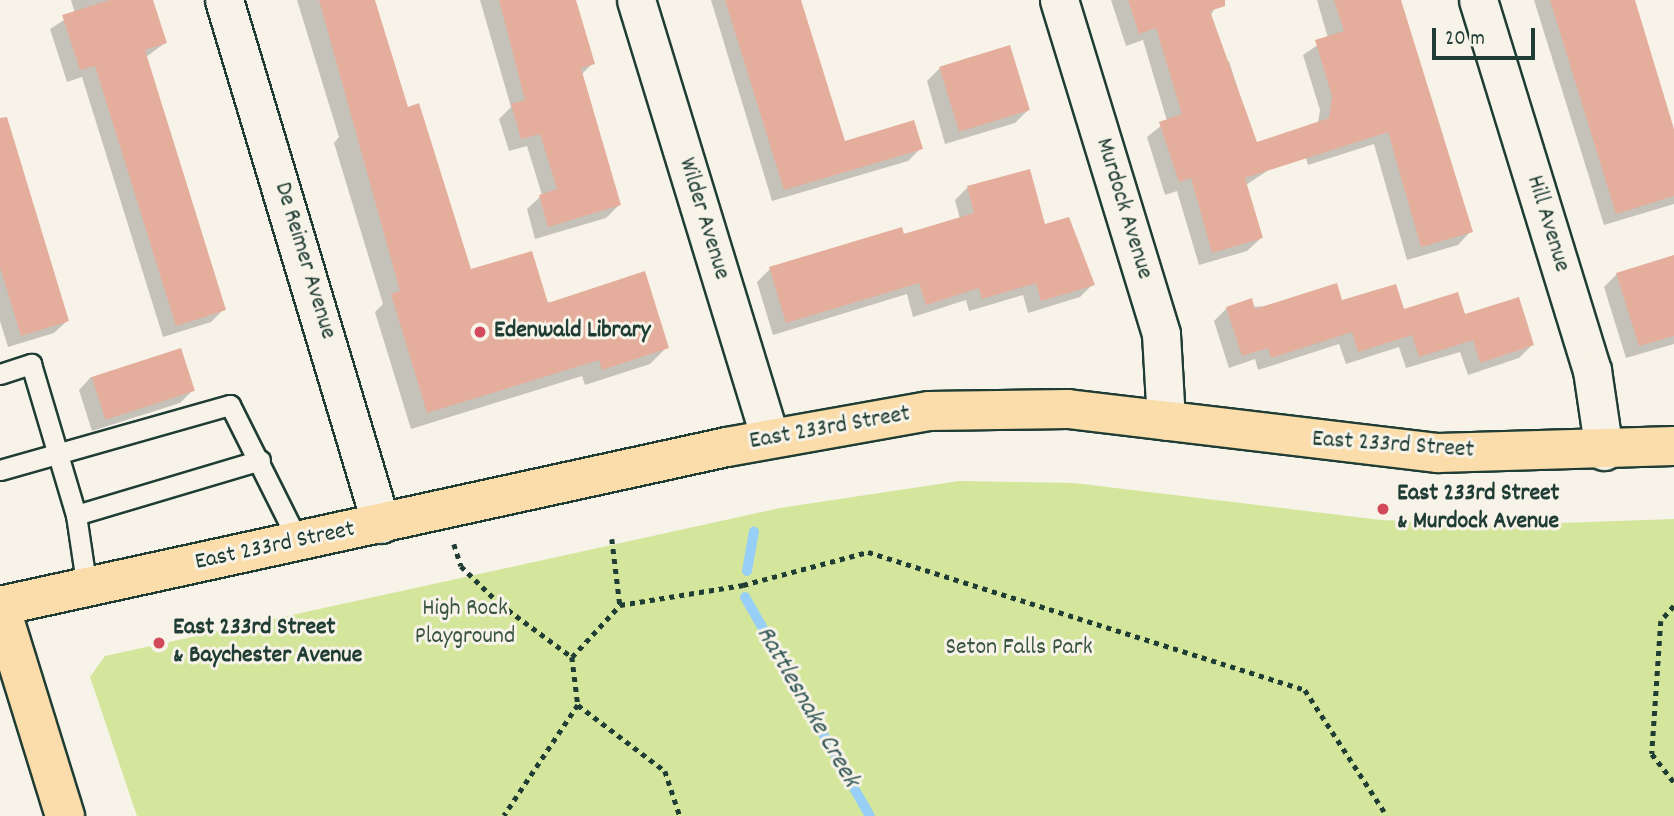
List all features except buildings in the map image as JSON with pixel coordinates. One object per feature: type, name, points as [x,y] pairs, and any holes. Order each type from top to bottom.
[{"type":"main road","name":"East 233rd Street","points":[[0,606],[770,439],[965,408],[1068,409],[1400,450],[1604,451],[1674,446]]},
{"type":"main road","points":[[0,606],[65,816]]},
{"type":"street","name":"De Reimer Avenue","points":[[224,0],[381,524]]},
{"type":"street","name":"Wilder Avenue","points":[[636,0],[770,439]]},
{"type":"street","name":"Murdock Avenue","points":[[1059,0],[1161,334],[1166,421]]},
{"type":"street","name":"Hill Avenue","points":[[1478,0],[1592,370],[1604,451]]},
{"type":"lane","points":[[0,374],[31,364],[76,515],[87,589]]},
{"type":"lane","points":[[0,470],[230,405],[299,542]]},
{"type":"lane","points":[[76,515],[260,460]]},
{"type":"path","points":[[444,510],[461,566],[500,604],[572,657],[578,705],[504,816]]},
{"type":"path","points":[[612,539],[620,605]]},
{"type":"path","points":[[572,657],[620,605],[743,585],[868,552],[1306,690],[1387,816]]},
{"type":"path","points":[[1674,606],[1661,621],[1652,754],[1674,782]]},
{"type":"path","points":[[578,705],[665,771],[680,816]]},
{"type":"green space","name":"Seton Falls Park","points":[[959,481],[1074,483],[1381,520],[1501,525],[1674,519],[1674,816],[137,816],[90,677],[105,656],[780,508]]},
{"type":"waterway","name":"Rattlesnake Creek","points":[[747,571],[754,532]]},
{"type":"waterway","name":"Rattlesnake Creek","points":[[745,597],[870,816]]},
{"type":"place","name":"Edenwald Library","points":[[480,332]]},
{"type":"place","name":"East 233rd Street & Murdock Avenue","points":[[1383,509]]},
{"type":"place","name":"East 233rd Street & Baychester Avenue","points":[[159,643]]},
{"type":"park label","name":"High Rock Playground","points":[[465,624]]}]
